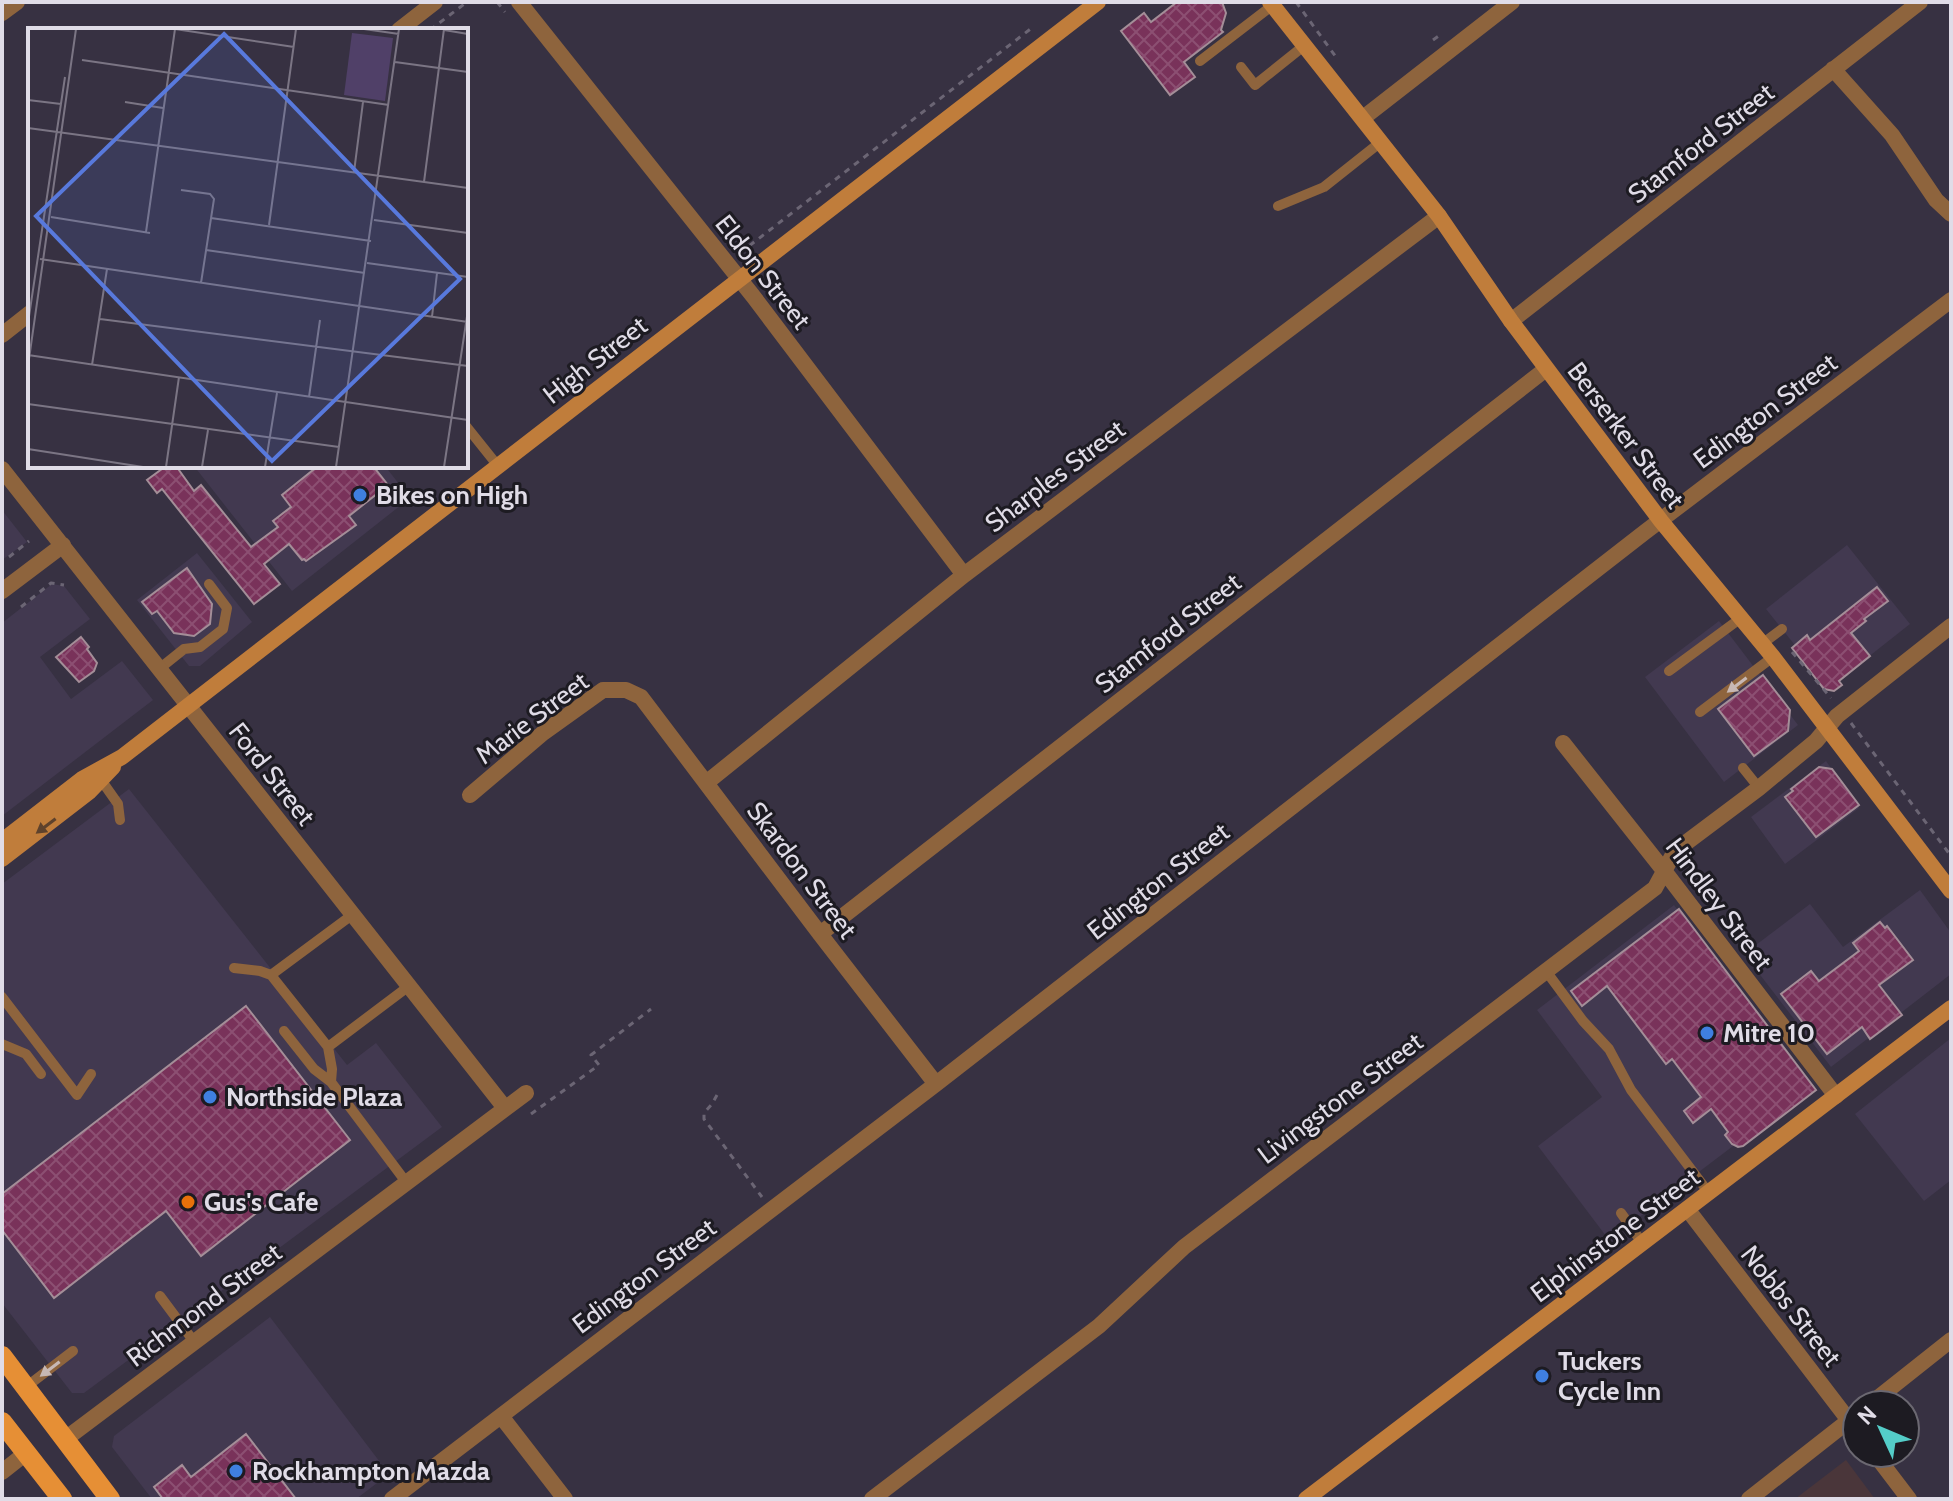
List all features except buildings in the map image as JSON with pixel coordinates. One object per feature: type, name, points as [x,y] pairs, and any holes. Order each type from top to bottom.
[{"type":"main road","points":[[2,1356],[110,1499]]},
{"type":"main road","points":[[2,1422],[62,1499]]},
{"type":"street","points":[[2,13],[17,2]]},
{"type":"street","points":[[402,28],[435,2]]},
{"type":"street","name":"Eldon Street","points":[[519,2],[740,279],[964,575]]},
{"type":"street","points":[[1363,118],[1512,2]]},
{"type":"street","name":"Stamford Street","points":[[1511,321],[1920,2]]},
{"type":"street","name":"Berserker Street","points":[[1272,4],[1439,216],[1511,321],[1661,521],[1768,651],[1951,891]]},
{"type":"street","name":"High Street","points":[[2,859],[89,792],[98,776],[188,705],[740,279],[1087,5]]},
{"type":"street","points":[[1833,69],[1892,135],[1936,200],[1951,214]]},
{"type":"street","name":"Sharples Street","points":[[706,783],[964,575],[1439,216]]},
{"type":"street","name":"Edington Street","points":[[392,1499],[936,1084],[1951,300]]},
{"type":"street","points":[[2,335],[28,315]]},
{"type":"street","name":"Stamford Street","points":[[820,934],[1546,369]]},
{"type":"street","name":"Ford Street","points":[[2,469],[505,1108]]},
{"type":"street","points":[[2,591],[63,545]]},
{"type":"street","name":"Livingstone Street","points":[[872,1499],[1099,1326],[1184,1247],[1655,888],[1675,851],[1759,788],[1816,741],[1837,716],[1951,626]]},
{"type":"street","name":"Marie Street","points":[[470,795],[543,733],[603,690],[626,690]]},
{"type":"street","name":"Skardon Street","points":[[626,690],[641,697],[936,1084]]},
{"type":"street","name":"Hindley Street","points":[[1563,743],[1836,1096]]},
{"type":"street","name":"High Street","points":[[2,841],[82,779],[98,776]]},
{"type":"street","name":"Elphinstone Street","points":[[1306,1499],[1951,1008]]},
{"type":"street","name":"Richmond Street","points":[[64,1440],[526,1093]]},
{"type":"street","name":"Nobbs Street","points":[[1688,1210],[1841,1405]]},
{"type":"street","points":[[1889,1389],[1951,1340]]},
{"type":"street","points":[[501,1416],[565,1499]]},
{"type":"street","points":[[1749,1499],[1841,1432]]},
{"type":"street","points":[[2,1472],[26,1453]]},
{"type":"street","points":[[1886,1469],[1909,1499]]},
{"type":"lane","points":[[1200,61],[1272,4]]},
{"type":"lane","points":[[1241,67],[1255,85],[1305,45]]},
{"type":"lane","points":[[1278,206],[1324,187],[1382,141]]},
{"type":"lane","points":[[468,428],[498,466]]},
{"type":"lane","points":[[159,669],[184,649],[200,647],[223,629],[227,608],[209,584]]},
{"type":"lane","points":[[1669,671],[1741,618]]},
{"type":"lane","points":[[1700,712],[1768,651],[1782,629]]},
{"type":"lane","points":[[1743,768],[1759,788]]},
{"type":"lane","points":[[98,776],[118,804],[120,820]]},
{"type":"lane","points":[[271,975],[352,915]]},
{"type":"lane","points":[[234,968],[271,975],[328,1047],[331,1082]]},
{"type":"lane","points":[[1546,971],[1583,1021],[1609,1049],[1631,1090],[1709,1193]]},
{"type":"lane","points":[[328,1047],[409,986]]},
{"type":"lane","points":[[2,997],[77,1095],[91,1074]]},
{"type":"lane","points":[[284,1031],[314,1069],[331,1082],[406,1182]]},
{"type":"lane","points":[[2,1045],[26,1054],[41,1074],[48,1056]]},
{"type":"lane","points":[[1621,1213],[1643,1244]]},
{"type":"lane","points":[[160,1296],[195,1343]]},
{"type":"lane","points":[[26,1387],[73,1351]]},
{"type":"path","points":[[433,28],[467,2]]},
{"type":"path","points":[[1296,2],[1339,60]]},
{"type":"path","points":[[740,253],[1033,27]]},
{"type":"path","points":[[9,557],[29,541]]},
{"type":"path","points":[[21,607],[51,583],[64,585]]},
{"type":"path","points":[[531,1114],[599,1065],[591,1055],[651,1009]]},
{"type":"path","points":[[717,1095],[704,1113],[704,1119],[771,1210]]},
{"type":"shaded area","points":[[196,468],[387,468],[410,498],[292,591]]},
{"type":"shaded area","points":[[2,510],[27,542],[2,560]]},
{"type":"shaded area","points":[[1847,545],[1910,624],[1829,688],[1766,609]]},
{"type":"shaded area","points":[[197,553],[252,622],[200,666],[189,666],[137,600]]},
{"type":"shaded area","points":[[52,584],[64,586],[90,619],[40,657],[71,699],[122,661],[153,700],[2,816],[2,623]]},
{"type":"shaded area","points":[[1719,621],[1798,725],[1724,782],[1645,677]]},
{"type":"shaded area","points":[[1826,761],[1859,808],[1785,864],[1751,817]]},
{"type":"shaded area","name":"Northside Plaza","points":[[129,789],[347,1065],[376,1043],[442,1127],[84,1393],[72,1393],[2,1303],[2,884]]},
{"type":"shaded area","points":[[1920,890],[1951,933],[1951,974],[1831,1067],[1744,954],[1810,904],[1843,947]]},
{"type":"shaded area","points":[[1674,905],[1811,1087],[1609,1240],[1538,1146],[1602,1097],[1537,1010]]},
{"type":"shaded area","points":[[1951,1038],[1951,1180],[1924,1201],[1855,1114]]},
{"type":"shaded area","points":[[270,1317],[389,1474],[356,1499],[152,1499],[112,1447],[114,1436]]},
{"type":"shaded area","points":[[1841,1464],[1841,1469],[1853,1469],[1875,1499],[1795,1499]]},
{"type":"place","name":"Bikes on High","points":[[360,495]]},
{"type":"place","name":"Mitre 10","points":[[1707,1033]]},
{"type":"place","name":"Northside Plaza","points":[[210,1097]]},
{"type":"place","name":"Gus's Cafe","points":[[188,1202]]},
{"type":"place","name":"Tuckers Cycle Inn","points":[[1542,1376]]},
{"type":"place","name":"Rockhampton Mazda","points":[[236,1471]]}]
